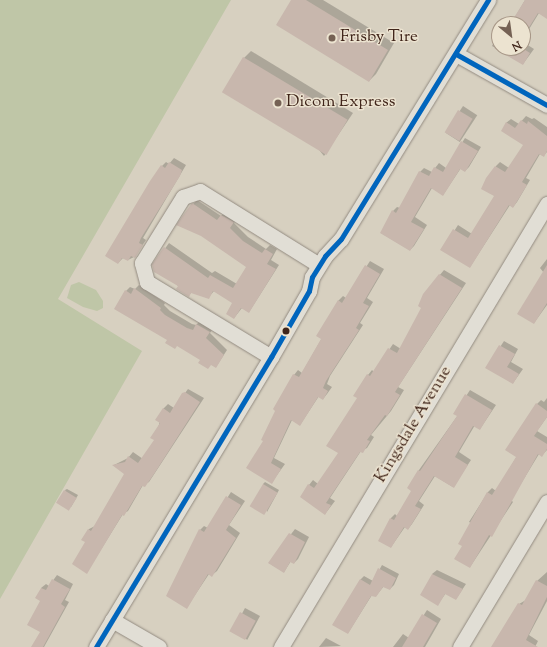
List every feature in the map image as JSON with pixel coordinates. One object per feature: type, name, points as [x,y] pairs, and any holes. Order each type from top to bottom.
[{"type":"street","points":[[96,647],[271,357],[309,291],[312,277],[319,265],[341,239],[488,0]]},
{"type":"street","points":[[456,54],[547,105]]},
{"type":"street","points":[[271,357],[147,282],[142,263],[183,196],[200,191],[319,265]]},
{"type":"street","name":"Kingsdale Avenue","points":[[280,647],[547,204]]},
{"type":"street","points":[[309,291],[321,282],[333,261],[341,239]]},
{"type":"street","points":[[460,647],[547,502]]},
{"type":"street","points":[[112,620],[159,647]]},
{"type":"green space","points":[[0,0],[231,0],[58,299],[142,351],[0,599]]},
{"type":"green space","points":[[79,282],[96,290],[103,301],[103,308],[97,311],[83,307],[67,298],[71,285]]},
{"type":"building","name":"Frisby Tire","points":[[291,0],[306,0],[388,50],[369,82],[276,25]]},
{"type":"building","points":[[525,0],[547,0],[547,19],[538,13],[531,24],[531,16],[515,16]]},
{"type":"building","points":[[508,56],[528,56],[523,65]]},
{"type":"building","name":"Dicom Express","points":[[243,57],[348,120],[326,155],[222,92]]},
{"type":"building","points":[[458,110],[473,119],[459,141],[445,132]]},
{"type":"building","points":[[521,120],[527,124],[528,121],[547,136],[547,151],[544,157],[539,154],[522,182],[527,185],[513,208],[509,205],[470,268],[440,250],[453,229],[468,238],[494,196],[481,189],[486,178],[495,166],[505,172],[523,145],[501,131],[506,122],[515,128]]},
{"type":"building","points":[[461,141],[478,151],[465,172],[460,169],[443,196],[431,188],[411,222],[424,229],[410,251],[380,233],[392,210],[396,213],[419,171],[429,176],[434,167],[443,172]]},
{"type":"building","points":[[169,162],[182,170],[180,176],[141,238],[139,243],[143,245],[135,258],[131,256],[128,261],[122,258],[118,264],[105,256],[150,181],[161,165],[165,168]]},
{"type":"building","points":[[192,203],[217,220],[221,215],[234,222],[230,228],[243,241],[262,253],[265,249],[273,254],[267,264],[276,269],[249,313],[241,308],[234,319],[226,314],[232,303],[213,291],[209,299],[191,293],[189,297],[176,289],[178,286],[154,272],[152,264],[164,247],[208,278],[210,275],[233,288],[246,267],[201,236],[176,225]]},
{"type":"building","points":[[365,265],[380,274],[363,303],[369,306],[356,328],[359,330],[326,381],[323,388],[328,391],[323,400],[318,397],[300,426],[291,420],[271,463],[281,469],[272,484],[246,468],[263,441],[261,440],[275,411],[273,409],[293,374],[299,377],[321,339],[316,336],[338,300],[342,303]]},
{"type":"building","points":[[547,265],[547,303],[534,324],[517,314]]},
{"type":"building","points":[[439,274],[462,288],[395,392],[400,395],[387,416],[385,415],[367,440],[370,441],[363,453],[360,452],[326,503],[331,505],[325,515],[300,497],[308,484],[314,488],[338,453],[326,446],[357,398],[353,396],[367,374],[370,376],[388,348],[397,353],[421,308],[418,306],[423,294]]},
{"type":"building","points":[[134,288],[161,308],[160,310],[165,315],[187,328],[193,330],[196,324],[210,332],[206,338],[224,355],[216,368],[211,365],[208,369],[198,363],[200,360],[177,346],[175,349],[165,343],[167,340],[114,309],[125,290],[131,294]]},
{"type":"building","points":[[499,345],[515,354],[507,367],[519,374],[513,384],[485,368]]},
{"type":"building","points":[[185,392],[200,402],[154,474],[145,487],[142,486],[124,516],[122,515],[87,574],[72,564],[85,542],[81,540],[88,529],[91,531],[124,474],[112,465],[125,462],[128,456],[138,463],[154,440],[150,438],[160,423],[155,420],[163,408],[170,413],[182,393]]},
{"type":"building","points":[[465,394],[492,410],[480,430],[473,426],[455,457],[468,465],[454,488],[434,476],[415,506],[421,509],[408,530],[404,527],[391,548],[378,541],[390,518],[394,520],[411,491],[407,488],[418,470],[420,471],[457,416],[453,414]]},
{"type":"building","points":[[536,403],[547,411],[547,417],[534,436],[547,444],[547,449],[542,457],[538,454],[492,537],[489,535],[470,568],[454,559],[462,546],[458,544],[487,492],[492,495],[516,457],[505,450]]},
{"type":"building","points":[[263,484],[278,493],[264,515],[250,506]]},
{"type":"building","points":[[64,490],[77,498],[69,511],[56,503]]},
{"type":"building","points":[[226,496],[241,505],[226,530],[236,538],[212,577],[208,574],[187,609],[166,596],[199,529],[204,532]]},
{"type":"building","points":[[289,533],[305,542],[294,564],[290,562],[284,573],[268,563]]},
{"type":"building","points":[[378,568],[396,578],[390,590],[383,587],[376,597],[371,596],[348,634],[332,625],[360,579],[370,585]]},
{"type":"building","points":[[432,574],[463,589],[456,600],[445,594],[438,606],[420,595]]},
{"type":"building","points":[[52,579],[70,589],[61,604],[65,607],[43,647],[31,647],[40,632],[27,625],[40,601],[35,598],[41,588],[46,590]]},
{"type":"building","points":[[536,580],[547,586],[547,597],[526,640],[538,647],[491,647],[518,603],[522,605]]},
{"type":"building","points":[[240,612],[256,621],[245,640],[229,631]]},
{"type":"building","points":[[422,614],[437,623],[423,647],[402,647]]},
{"type":"transit line","points":[[96,647],[271,357],[309,291],[312,277],[325,256],[341,239],[488,0]]},
{"type":"transit line","points":[[456,54],[547,105]]},
{"type":"place","name":"Frisby Tire","points":[[332,38]]},
{"type":"place","name":"Dicom Express","points":[[278,103]]}]
